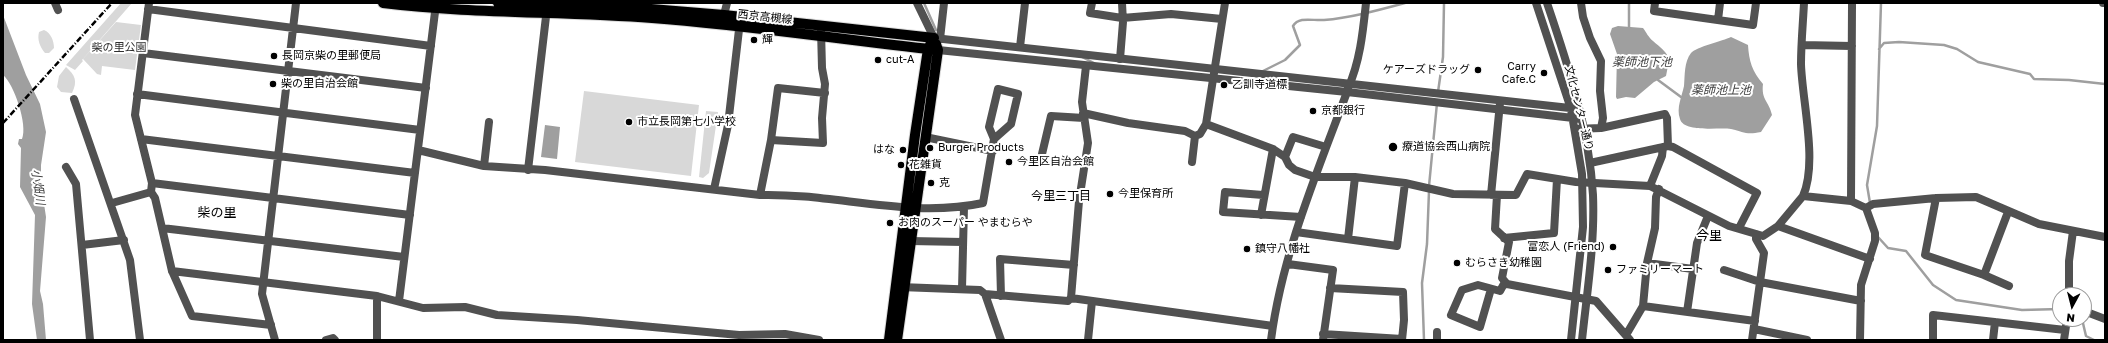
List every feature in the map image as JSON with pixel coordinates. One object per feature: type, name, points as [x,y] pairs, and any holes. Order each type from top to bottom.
[{"type":"main road","name":"西京高槻線","points":[[383,3],[436,6],[534,7]]},
{"type":"main road","name":"西京高槻線","points":[[498,3],[547,10],[651,10],[821,30],[937,38]]},
{"type":"main road","name":"西京高槻線","points":[[821,30],[933,50]]},
{"type":"main road","points":[[889,340],[899,287],[933,50],[937,38]]},
{"type":"main road","points":[[897,340],[899,287],[910,241],[910,209],[925,137],[933,50]]},
{"type":"street","points":[[275,340],[262,294],[272,198],[296,3]]},
{"type":"street","points":[[723,19],[727,3]]},
{"type":"street","points":[[917,3],[937,38]]},
{"type":"street","points":[[937,38],[944,3]]},
{"type":"street","points":[[1020,48],[1025,3]]},
{"type":"street","points":[[1092,3],[1090,13],[1122,18],[1171,14],[1222,19]]},
{"type":"street","points":[[1120,59],[1122,3]]},
{"type":"street","points":[[1195,136],[1200,134],[1206,124],[1225,3]]},
{"type":"street","points":[[1271,340],[1276,307],[1296,232],[1350,84],[1363,33],[1366,3]]},
{"type":"street","name":"文化センター通り","points":[[1536,3],[1571,109],[1577,119],[1590,163],[1592,183],[1592,250],[1582,340]]},
{"type":"street","name":"文化センター通り","points":[[1546,3],[1564,54],[1580,109],[1577,119]]},
{"type":"street","points":[[1581,3],[1583,17],[1590,38],[1601,61],[1600,91],[1603,118],[1601,128]]},
{"type":"street","points":[[1655,3],[1654,11],[1753,25],[1756,3]]},
{"type":"street","points":[[1718,20],[1720,3]]},
{"type":"street","points":[[1206,124],[1273,149],[1285,157],[1289,165],[1294,170],[1315,177],[1355,177],[1405,183],[1453,194],[1516,195],[1526,174],[1592,183],[1650,186],[1659,189],[1708,216],[1763,236],[1778,226],[1803,196],[1807,180],[1809,154],[1801,65],[1804,3]]},
{"type":"street","points":[[1851,201],[1852,3]]},
{"type":"street","points":[[271,325],[192,316],[172,271],[162,228],[151,192],[152,183],[135,115],[149,6],[293,28],[431,46]]},
{"type":"street","points":[[399,301],[436,6]]},
{"type":"street","points":[[528,170],[547,10]]},
{"type":"street","points":[[714,190],[728,125],[740,21]]},
{"type":"street","points":[[771,140],[823,143],[822,118],[826,84],[822,68],[821,30]]},
{"type":"street","points":[[937,38],[1580,109]]},
{"type":"street","points":[[1802,45],[1852,46]]},
{"type":"street","points":[[933,50],[1347,92],[1577,119]]},
{"type":"street","points":[[142,53],[426,88]]},
{"type":"street","points":[[1071,298],[1079,201],[1088,143],[1082,102],[1086,66]]},
{"type":"street","points":[[760,195],[771,140],[778,88],[825,93]]},
{"type":"street","points":[[418,150],[484,166],[545,170],[760,195],[787,194],[910,209],[964,207],[983,203],[993,151],[994,138],[989,127],[998,89],[1018,94],[1011,124],[994,138]]},
{"type":"street","points":[[137,94],[420,130]]},
{"type":"street","points":[[74,99],[124,240],[133,273],[140,340]]},
{"type":"street","points":[[1500,101],[1494,195],[1495,229],[1509,242],[1502,278],[1507,284],[1596,301],[1628,338],[1643,306],[1647,264],[1655,228],[1656,197],[1659,189]]},
{"type":"street","points":[[1580,129],[1601,128],[1665,114],[1667,118],[1665,147],[1650,186]]},
{"type":"street","points":[[1042,154],[1051,116],[1083,115],[1185,131],[1195,136]]},
{"type":"street","points":[[484,166],[489,122]]},
{"type":"street","name":"文化センター通り","points":[[1571,340],[1583,227],[1583,182],[1580,129]]},
{"type":"street","points":[[1192,162],[1195,136]]},
{"type":"street","points":[[925,137],[993,151]]},
{"type":"street","points":[[1285,157],[1293,137],[1326,147]]},
{"type":"street","points":[[140,139],[415,173]]},
{"type":"street","points":[[1590,163],[1665,147],[1673,147],[1757,193],[1739,228]]},
{"type":"street","points":[[1261,215],[1263,195],[1273,149]]},
{"type":"street","points":[[66,167],[76,184],[90,340]]},
{"type":"street","points":[[1348,240],[1355,177]]},
{"type":"street","points":[[1504,238],[1554,233],[1557,179]]},
{"type":"street","points":[[152,183],[410,215]]},
{"type":"street","points":[[1296,232],[1397,246],[1405,183]]},
{"type":"street","points":[[112,203],[151,192]]},
{"type":"street","points":[[1263,195],[1225,192],[1222,212],[1301,217]]},
{"type":"street","points":[[1803,196],[1851,201],[1866,208],[1875,233],[1876,241],[1861,285],[1860,340]]},
{"type":"street","points":[[1866,208],[1873,204],[1936,198],[1976,197],[2039,224],[2105,237]]},
{"type":"street","points":[[1936,198],[1925,255],[1984,275],[2009,286]]},
{"type":"street","points":[[962,289],[964,207]]},
{"type":"street","points":[[1984,275],[2008,212]]},
{"type":"street","points":[[1687,312],[1698,244],[1708,216]]},
{"type":"street","points":[[1778,226],[1870,259]]},
{"type":"street","points":[[162,228],[404,258]]},
{"type":"street","points":[[2069,287],[2069,261],[2073,230]]},
{"type":"street","points":[[1752,340],[1764,253],[1756,239],[1756,234]]},
{"type":"street","points":[[82,245],[124,240]]},
{"type":"street","points":[[910,241],[963,242]]},
{"type":"street","points":[[1001,296],[1000,259],[1074,265]]},
{"type":"street","points":[[1288,264],[1333,270],[1330,288],[1323,337],[1402,340],[1404,320],[1403,292],[1330,288]]},
{"type":"street","points":[[1647,264],[1693,270]]},
{"type":"street","points":[[1724,270],[1760,282],[1861,301]]},
{"type":"street","points":[[172,271],[377,296],[399,301],[403,304],[424,308],[465,308],[498,315],[577,320],[739,335],[785,334],[819,340]]},
{"type":"street","points":[[1491,289],[1480,327],[1451,315],[1462,290],[1478,285],[1500,291],[1506,282]]},
{"type":"street","points":[[899,287],[980,290],[985,294],[1068,301],[1071,298],[1273,326]]},
{"type":"street","points":[[985,294],[1001,340]]},
{"type":"street","points":[[377,296],[377,340]]},
{"type":"street","points":[[1088,340],[1092,301]]},
{"type":"street","points":[[1643,306],[1687,312],[1754,325],[1807,340]]},
{"type":"street","points":[[2092,314],[2105,319]]},
{"type":"street","points":[[1933,340],[1933,315],[2065,330]]},
{"type":"street","points":[[1993,340],[1995,322]]},
{"type":"street","points":[[2064,340],[2065,327]]},
{"type":"street","points":[[326,340],[333,338],[335,340]]},
{"type":"green space","points":[[121,3],[132,3],[75,70],[66,65]]},
{"type":"green space","name":"柴の里公園","points":[[116,22],[141,25],[135,70],[102,66],[101,75],[97,74],[83,59]]},
{"type":"green space","points":[[44,30],[52,38],[54,48],[49,53],[45,53],[40,46],[38,35],[39,32]]},
{"type":"green space","points":[[66,67],[75,78],[75,85],[72,93],[61,92],[57,87],[59,76]]},
{"type":"green space","points":[[584,91],[699,105],[691,176],[575,162]]},
{"type":"green space","points":[[706,111],[718,112],[709,173],[703,178],[699,177]]},
{"type":"water","name":"小畑川","points":[[3,15],[26,75],[40,104],[46,132],[41,165],[41,184],[46,217],[40,291],[43,304],[46,340],[37,340],[32,304],[35,215],[20,187],[21,148],[18,144],[19,139],[22,139],[23,124],[19,105],[11,87],[3,75]]},
{"type":"water","name":"薬師池下池","points":[[1618,26],[1643,28],[1650,38],[1665,52],[1668,59],[1666,76],[1654,82],[1635,98],[1626,97],[1617,99],[1616,97],[1617,54],[1610,34],[1612,28]]},
{"type":"water","name":"薬師池上池","points":[[1731,37],[1748,45],[1752,66],[1756,75],[1763,84],[1763,94],[1772,115],[1761,132],[1748,133],[1731,129],[1695,128],[1683,123],[1680,119],[1679,106],[1684,86],[1686,64],[1691,53]]},
{"type":"water","points":[[545,125],[560,127],[557,159],[541,157]]},
{"type":"waterway","points":[[924,3],[936,30]]},
{"type":"waterway","points":[[1261,72],[1285,60],[1300,45],[1293,26],[1299,21],[1324,20],[1344,17],[1405,3]]},
{"type":"waterway","points":[[1438,92],[1443,57],[1444,3]]},
{"type":"waterway","points":[[1629,3],[1629,27]]},
{"type":"waterway","points":[[1870,203],[1867,185],[1877,126],[1881,3]]},
{"type":"waterway","points":[[1879,49],[1884,43],[1899,42],[1944,45],[1957,49],[1978,62],[2030,74],[2034,79],[2069,80],[2105,84]]},
{"type":"waterway","points":[[1082,57],[1094,63]]},
{"type":"waterway","points":[[1658,80],[1681,97]]},
{"type":"waterway","points":[[1429,186],[1437,103]]},
{"type":"waterway","points":[[1424,340],[1422,283],[1427,244],[1429,191]]},
{"type":"waterway","points":[[1878,237],[1888,248],[1906,251],[1933,285],[1956,300],[2022,310],[2052,309]]},
{"type":"waterway","points":[[2084,327],[2086,336],[2094,340]]},
{"type":"railway","points":[[3,123],[112,3]]},
{"type":"place","name":"輝","points":[[754,40]]},
{"type":"place","name":"長岡京柴の里郵便局","points":[[274,56]]},
{"type":"place","name":"cut-A","points":[[878,60]]},
{"type":"place","name":"ケアーズドラッグ","points":[[1478,70]]},
{"type":"place","name":"Carry Cafe.C","points":[[1544,73]]},
{"type":"place","name":"柴の里自治会館","points":[[273,84]]},
{"type":"place","name":"乙訓寺道標","points":[[1224,85]]},
{"type":"place","name":"京都銀行","points":[[1313,111]]},
{"type":"place","name":"市立長岡第七小学校","points":[[629,122]]},
{"type":"place","name":"療道協会西山病院","points":[[1393,147]]},
{"type":"place","name":"Burger Products","points":[[930,148]]},
{"type":"place","name":"はな","points":[[903,150]]},
{"type":"place","name":"今里区自治会館","points":[[1009,162]]},
{"type":"place","name":"花雑貨","points":[[901,165]]},
{"type":"place","name":"克","points":[[931,183]]},
{"type":"place","name":"今里保育所","points":[[1110,194]]},
{"type":"place","name":"お肉のスーパー やまむらや","points":[[890,223]]},
{"type":"place","name":"富恋人 (Friend)","points":[[1613,247]]},
{"type":"place","name":"鎮守八幡社","points":[[1247,249]]},
{"type":"place","name":"むらさき幼稚園","points":[[1457,263]]},
{"type":"place","name":"ファミリーマート","points":[[1608,270]]},
{"type":"district","name":"今里三丁目","points":[[1061,196]]},
{"type":"district","name":"柴の里","points":[[217,213]]},
{"type":"district","name":"今里","points":[[1709,236]]}]
